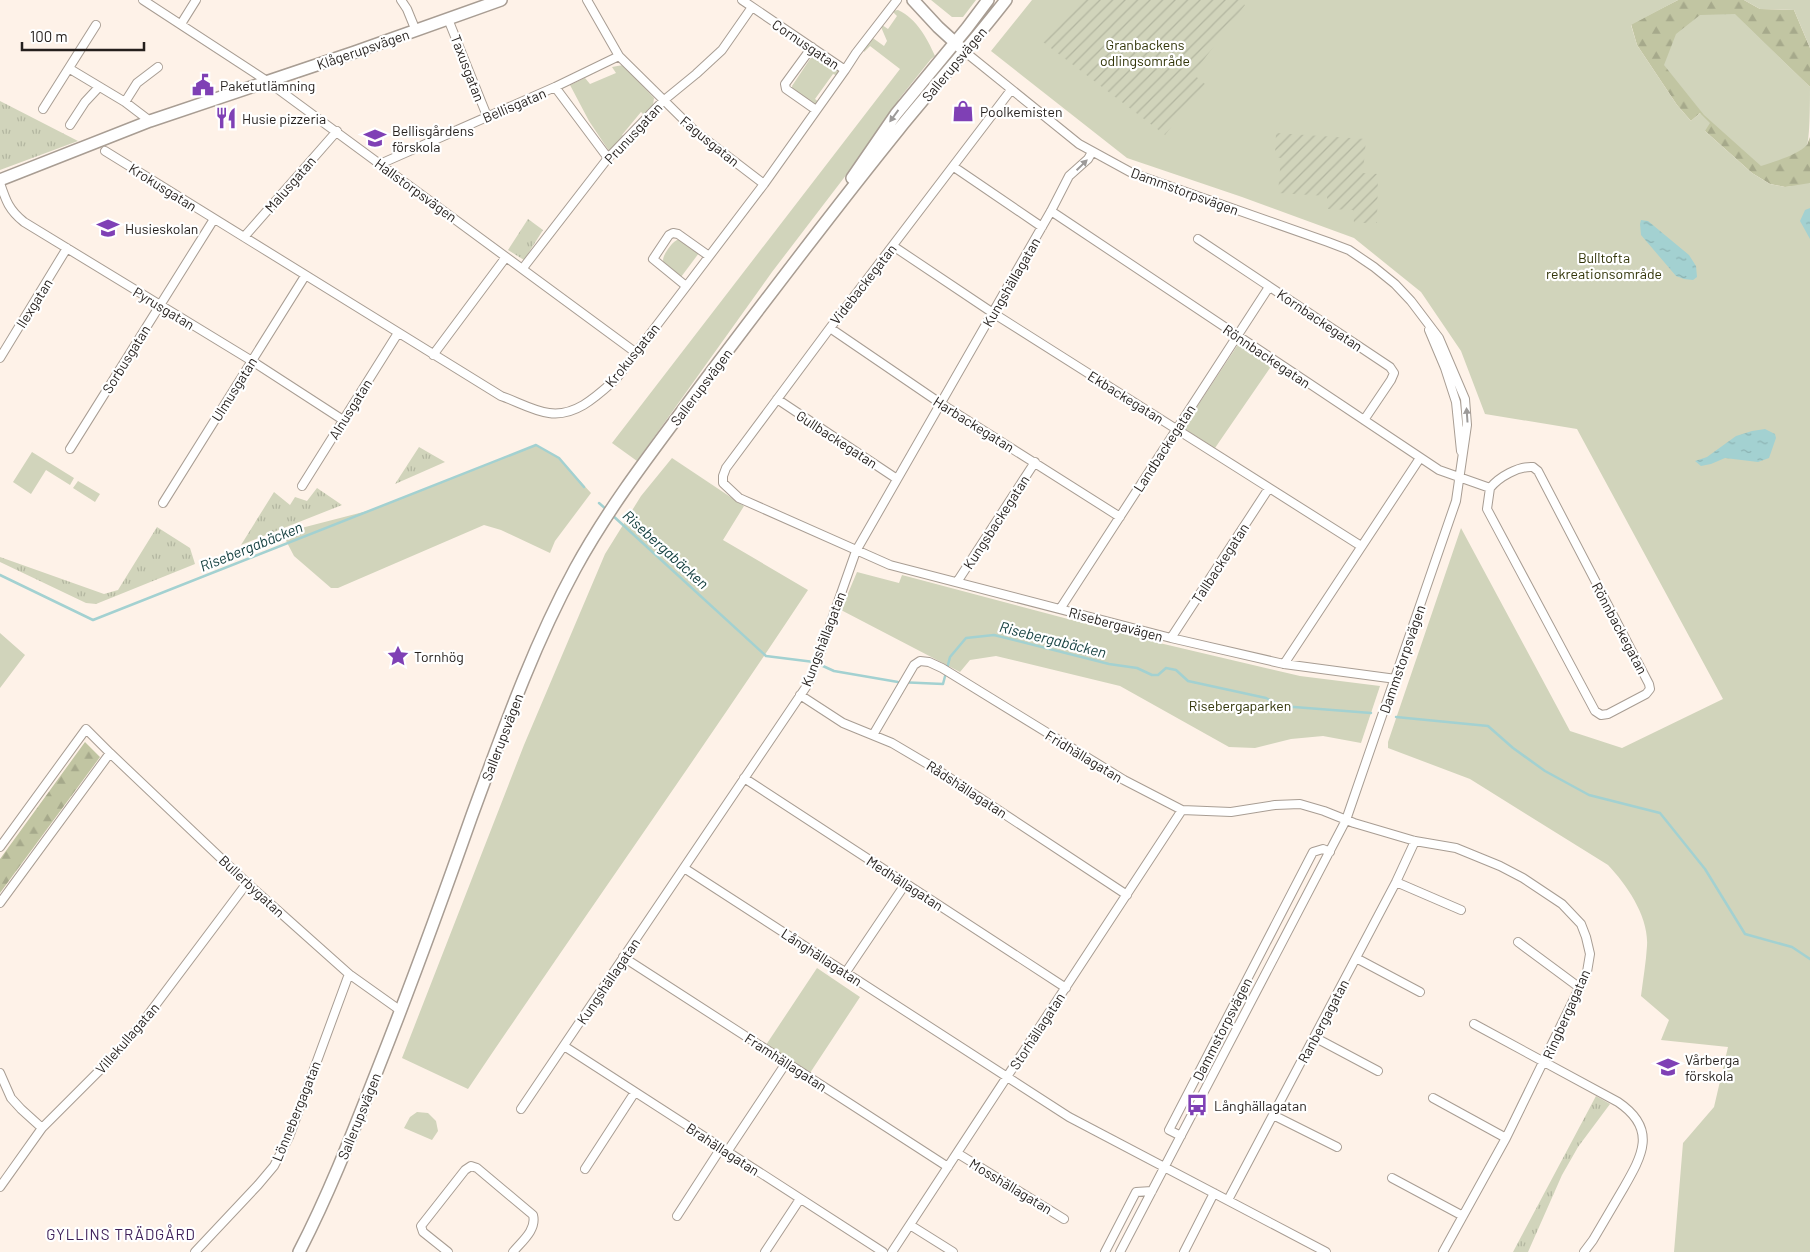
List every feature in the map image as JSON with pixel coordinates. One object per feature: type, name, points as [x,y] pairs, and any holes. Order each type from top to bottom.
[{"type":"main road","name":"Klågerupsvägen","points":[[0,181],[150,121],[448,20],[501,0]]},
{"type":"main road","name":"Dammstorpsvägen","points":[[913,0],[964,51]]},
{"type":"main road","name":"Sallerupsvägen","points":[[790,268],[896,114],[988,0]]},
{"type":"main road","name":"Sallerupsvägen","points":[[299,1252],[358,1121],[517,699],[550,620],[576,569],[625,489],[790,268],[896,132],[978,37],[1006,0]]},
{"type":"street","name":"Hallstorpsvägen","points":[[143,0],[267,80],[635,352]]},
{"type":"street","points":[[181,24],[196,0]]},
{"type":"street","points":[[401,0],[416,31]]},
{"type":"street","name":"Fagusgatan","points":[[587,0],[619,56],[696,132],[764,184]]},
{"type":"street","name":"Cornusgatan","points":[[742,0],[846,70]]},
{"type":"street","name":"Krokusgatan","points":[[105,151],[501,396],[549,413],[560,413],[576,408],[594,398],[616,379],[764,184],[846,70],[856,53],[897,0]]},
{"type":"street","name":"Prunusgatan","points":[[523,268],[608,158],[663,100],[722,50],[752,7]]},
{"type":"street","name":"Taxusgatan","points":[[448,20],[487,116]]},
{"type":"street","points":[[43,109],[96,25]]},
{"type":"street","points":[[812,47],[785,84],[786,89],[816,110]]},
{"type":"street","name":"Dammstorpsvägen","points":[[964,51],[1079,144],[1092,152],[1132,173],[1349,250],[1374,267],[1395,284],[1424,319],[1445,368],[1456,402],[1462,463],[1456,501],[1346,820],[1120,1252]]},
{"type":"street","name":"Bellisgatan","points":[[380,164],[555,87],[619,56]]},
{"type":"street","points":[[125,102],[137,83],[158,67]]},
{"type":"street","points":[[70,69],[125,102],[150,121]]},
{"type":"street","points":[[70,125],[85,102],[99,86]]},
{"type":"street","points":[[555,87],[608,158]]},
{"type":"street","name":"Videbackegatan","points":[[723,483],[726,468],[1011,90]]},
{"type":"street","name":"Malusgatan","points":[[244,238],[337,131]]},
{"type":"street","name":"Kungshällagatan","points":[[521,1109],[800,695],[812,674],[819,656],[856,551],[1042,227],[1069,176],[1088,159],[1092,152]]},
{"type":"street","points":[[954,167],[1042,227]]},
{"type":"street","name":"Pyrusgatan","points":[[0,181],[13,213],[160,306],[252,361],[343,420]]},
{"type":"street","name":"Rönnbackegatan","points":[[1051,211],[1439,470],[1490,488]]},
{"type":"street","name":"Sorbusgatan","points":[[70,449],[214,219]]},
{"type":"street","points":[[686,286],[653,259],[669,236],[673,233],[678,234],[709,256]]},
{"type":"street","name":"Kornbackegatan","points":[[1198,239],[1390,367],[1394,373],[1391,380],[1364,420]]},
{"type":"street","name":"Ekbackegatan","points":[[893,246],[993,313],[1361,546]]},
{"type":"street","name":"Ilexgatan","points":[[0,358],[67,248]]},
{"type":"street","points":[[433,355],[506,257]]},
{"type":"street","name":"Ulmusgatan","points":[[163,503],[306,276]]},
{"type":"street","name":"Landbackegatan","points":[[1060,609],[1269,287]]},
{"type":"street","name":"Harbackegatan","points":[[830,328],[940,403],[1120,517]]},
{"type":"street","name":"Alnusgatan","points":[[302,486],[398,333]]},
{"type":"street","name":"Gullbackegatan","points":[[777,399],[897,478]]},
{"type":"street","points":[[1284,664],[1420,458]]},
{"type":"street","name":"Kungsbackegatan","points":[[957,582],[1035,462]]},
{"type":"street","name":"Rönnbackegatan","points":[[1525,466],[1533,467],[1538,471],[1649,684],[1650,689],[1646,694],[1608,714],[1600,715],[1595,711],[1487,509],[1490,488],[1495,481],[1525,466]]},
{"type":"street","name":"Risebergavägen","points":[[723,483],[739,498],[890,565],[1171,638],[1284,664],[1396,679]]},
{"type":"street","name":"Tallbackegatan","points":[[1171,638],[1269,488]]},
{"type":"street","name":"Fridhällagatan","points":[[873,735],[914,665],[920,661],[929,662],[942,668],[1124,780],[1182,810],[1231,812],[1275,805],[1300,804],[1346,820]]},
{"type":"street","name":"Rådshällagatan","points":[[800,695],[843,723],[892,743],[936,769],[1127,895]]},
{"type":"street","name":"Bullerbygatan","points":[[0,847],[86,729],[248,882],[349,974],[401,1011]]},
{"type":"street","points":[[0,903],[110,753]]},
{"type":"street","name":"Medhällagatan","points":[[744,778],[1066,988]]},
{"type":"street","name":"Storhällagatan","points":[[892,1252],[1182,810]]},
{"type":"street","name":"Ringbergagatan","points":[[1346,820],[1415,841],[1456,848],[1500,866],[1523,878],[1562,904],[1581,924],[1586,936],[1590,954],[1588,972],[1506,1138],[1443,1252]]},
{"type":"street","name":"Ranbergagatan","points":[[1228,1200],[1396,882],[1415,841]]},
{"type":"street","name":"Dammstorpsvägen","points":[[1181,1136],[1169,1130],[1313,852],[1323,849],[1330,852]]},
{"type":"street","name":"Långhällagatan","points":[[684,868],[1069,1117],[1326,1252]]},
{"type":"street","name":"Villekullagatan","points":[[0,1187],[42,1128],[115,1055],[139,1027],[248,882]]},
{"type":"street","points":[[1396,882],[1461,910]]},
{"type":"street","points":[[846,972],[906,883]]},
{"type":"street","points":[[1518,942],[1580,988]]},
{"type":"street","name":"Framhällagatan","points":[[623,957],[948,1167]]},
{"type":"street","points":[[1356,958],[1420,992]]},
{"type":"street","name":"Lönnebergagatan","points":[[195,1252],[258,1186],[274,1166],[289,1137],[349,974]]},
{"type":"street","points":[[1474,1024],[1629,1110],[1636,1118],[1643,1137],[1643,1146],[1638,1163],[1584,1252]]},
{"type":"street","points":[[1314,1037],[1378,1071]]},
{"type":"street","name":"Brahällagatan","points":[[564,1046],[883,1252]]},
{"type":"street","points":[[677,1216],[786,1062]]},
{"type":"street","points":[[0,1073],[11,1098],[42,1128]]},
{"type":"street","points":[[584,1169],[635,1092]]},
{"type":"street","points":[[1433,1098],[1506,1138]]},
{"type":"street","points":[[1274,1115],[1337,1148]]},
{"type":"street","name":"Mosshällagatan","points":[[957,1153],[1064,1219]]},
{"type":"street","points":[[448,1252],[423,1232],[420,1226],[465,1170],[471,1166],[477,1168],[533,1216],[535,1222],[533,1228],[512,1252]]},
{"type":"street","points":[[1392,1178],[1464,1216]]},
{"type":"street","points":[[1105,1252],[1136,1192],[1152,1191]]},
{"type":"street","points":[[1184,1252],[1214,1193]]},
{"type":"street","points":[[765,1252],[800,1198]]},
{"type":"street","points":[[910,1225],[953,1252]]},
{"type":"green space","points":[[931,0],[976,0],[963,17],[952,17]]},
{"type":"green space","name":"Bulltofta rekreationsområde","points":[[1032,0],[1678,0],[1631,25],[1637,45],[1677,105],[1691,121],[1700,113],[1710,123],[1705,131],[1752,173],[1770,184],[1785,187],[1810,183],[1810,1252],[1674,1252],[1683,1143],[1714,1107],[1728,1047],[1661,1040],[1669,1020],[1641,996],[1647,935],[1641,913],[1629,892],[1608,865],[1470,779],[1388,748],[1388,742],[1461,528],[1570,731],[1622,748],[1723,699],[1577,429],[1485,414],[1461,351],[1421,292],[1354,238],[1127,158],[991,51]]},
{"type":"green space","name":"Granbackens odlingsområde","points":[[1077,0],[1239,0],[1245,5],[1193,74],[1205,84],[1165,135],[1043,42]]},
{"type":"green space","points":[[1678,0],[1744,0],[1760,9],[1794,10],[1810,48],[1810,87],[1734,14],[1807,145],[1810,137],[1810,183],[1808,185],[1785,187],[1770,184],[1752,173],[1705,131],[1700,113],[1691,121],[1677,105],[1637,45],[1631,24]]},
{"type":"green space","points":[[1744,0],[1810,0],[1810,48],[1794,10],[1760,9]]},
{"type":"green space","points":[[898,10],[911,18],[916,24],[925,36],[935,56],[899,99],[894,110],[866,149],[772,272],[637,461],[612,443],[900,69],[870,46],[864,52],[862,46],[870,36],[884,46],[887,41],[881,27],[882,25],[888,29],[897,16],[892,11]]},
{"type":"green space","points":[[1735,14],[1810,87],[1807,145],[1792,155],[1761,166],[1704,115],[1664,65],[1676,34],[1700,15]]},
{"type":"green space","points":[[819,55],[839,71],[838,76],[833,74],[815,99],[820,103],[816,106],[793,91],[792,86],[810,59],[813,56]]},
{"type":"green space","points":[[623,65],[654,98],[653,105],[645,116],[641,112],[622,135],[625,137],[609,151],[589,121],[570,85],[585,78],[590,84],[616,73],[612,67]]},
{"type":"green space","points":[[0,101],[78,141],[0,170]]},
{"type":"green space","points":[[1276,133],[1366,139],[1363,173],[1378,174],[1377,223],[1354,223],[1353,210],[1328,209],[1327,196],[1278,193],[1281,158],[1275,157]]},
{"type":"green space","points":[[528,219],[543,230],[524,260],[508,250]]},
{"type":"green space","points":[[680,240],[699,253],[681,277],[668,269],[663,263],[663,259],[671,245]]},
{"type":"green space","points":[[1239,343],[1272,365],[1215,448],[1183,428]]},
{"type":"green space","points":[[536,445],[559,458],[591,493],[555,541],[550,553],[501,530],[484,525],[338,588],[331,588],[294,556],[282,533],[371,510]]},
{"type":"green space","points":[[419,447],[445,462],[395,484]]},
{"type":"green space","points":[[32,452],[74,478],[70,485],[46,470],[31,494],[13,482]]},
{"type":"green space","points":[[672,458],[744,506],[723,540],[808,590],[468,1089],[402,1058],[524,745],[605,554],[641,496]]},
{"type":"green space","points":[[78,481],[100,494],[95,502],[73,488]]},
{"type":"green space","points":[[317,488],[342,505],[241,545],[274,492],[290,505],[295,497],[307,501]]},
{"type":"green space","points":[[157,527],[190,548],[195,564],[96,604],[86,603],[0,562],[0,557],[104,594],[118,590]]},
{"type":"green space","name":"Risebergaparken","points":[[857,572],[899,583],[902,575],[1151,641],[1300,676],[1380,686],[1361,743],[1323,736],[1291,739],[1255,748],[1229,747],[1120,686],[996,656],[970,660],[960,672],[841,610]]},
{"type":"green space","points":[[0,633],[25,655],[0,688]]},
{"type":"green space","points":[[85,742],[100,757],[0,893],[0,859]]},
{"type":"green space","points":[[817,968],[860,997],[808,1076],[764,1048]]},
{"type":"green space","points":[[1596,1096],[1610,1104],[1578,1147],[1562,1175],[1528,1252],[1513,1252]]},
{"type":"green space","points":[[417,1112],[428,1113],[436,1121],[438,1131],[432,1140],[404,1128],[410,1117]]},
{"type":"water","points":[[1810,208],[1810,239],[1800,221],[1805,210]]},
{"type":"water","points":[[1641,220],[1648,221],[1689,255],[1696,266],[1697,277],[1693,280],[1676,276],[1641,235]]},
{"type":"water","points":[[1765,429],[1775,434],[1776,438],[1769,458],[1758,462],[1725,458],[1701,466],[1695,461],[1707,457],[1736,436]]},
{"type":"waterway","name":"Risebergabäcken","points":[[0,575],[93,620],[536,445],[559,458],[584,487]]},
{"type":"waterway","name":"Risebergabäcken","points":[[599,503],[607,510]]},
{"type":"waterway","name":"Risebergabäcken","points":[[611,514],[766,656],[814,662],[834,671],[898,682],[943,684],[950,657],[966,638],[994,635],[1109,664],[1137,668],[1152,675],[1158,675],[1166,668],[1176,670],[1188,681],[1266,698],[1281,706],[1371,713]]},
{"type":"waterway","points":[[1396,717],[1488,726],[1513,748],[1545,771],[1589,795],[1660,813],[1705,869],[1745,934],[1792,947],[1810,959]]},
{"type":"place","name":"Paketutlämning","points":[[203,85]]},
{"type":"place","name":"Poolkemisten","points":[[963,111]]},
{"type":"place","name":"Husie pizzeria","points":[[226,118]]},
{"type":"place","name":"Bellisgårdens förskola","points":[[375,138]]},
{"type":"place","name":"Husieskolan","points":[[108,228]]},
{"type":"place","name":"Tornhög","points":[[398,656]]},
{"type":"place","name":"Vårberga förskola","points":[[1668,1067]]},
{"type":"place","name":"Långhällagatan","points":[[1197,1105]]},
{"type":"district","name":"GYLLINS TRÄDGÅRD","points":[[121,1234]]}]
